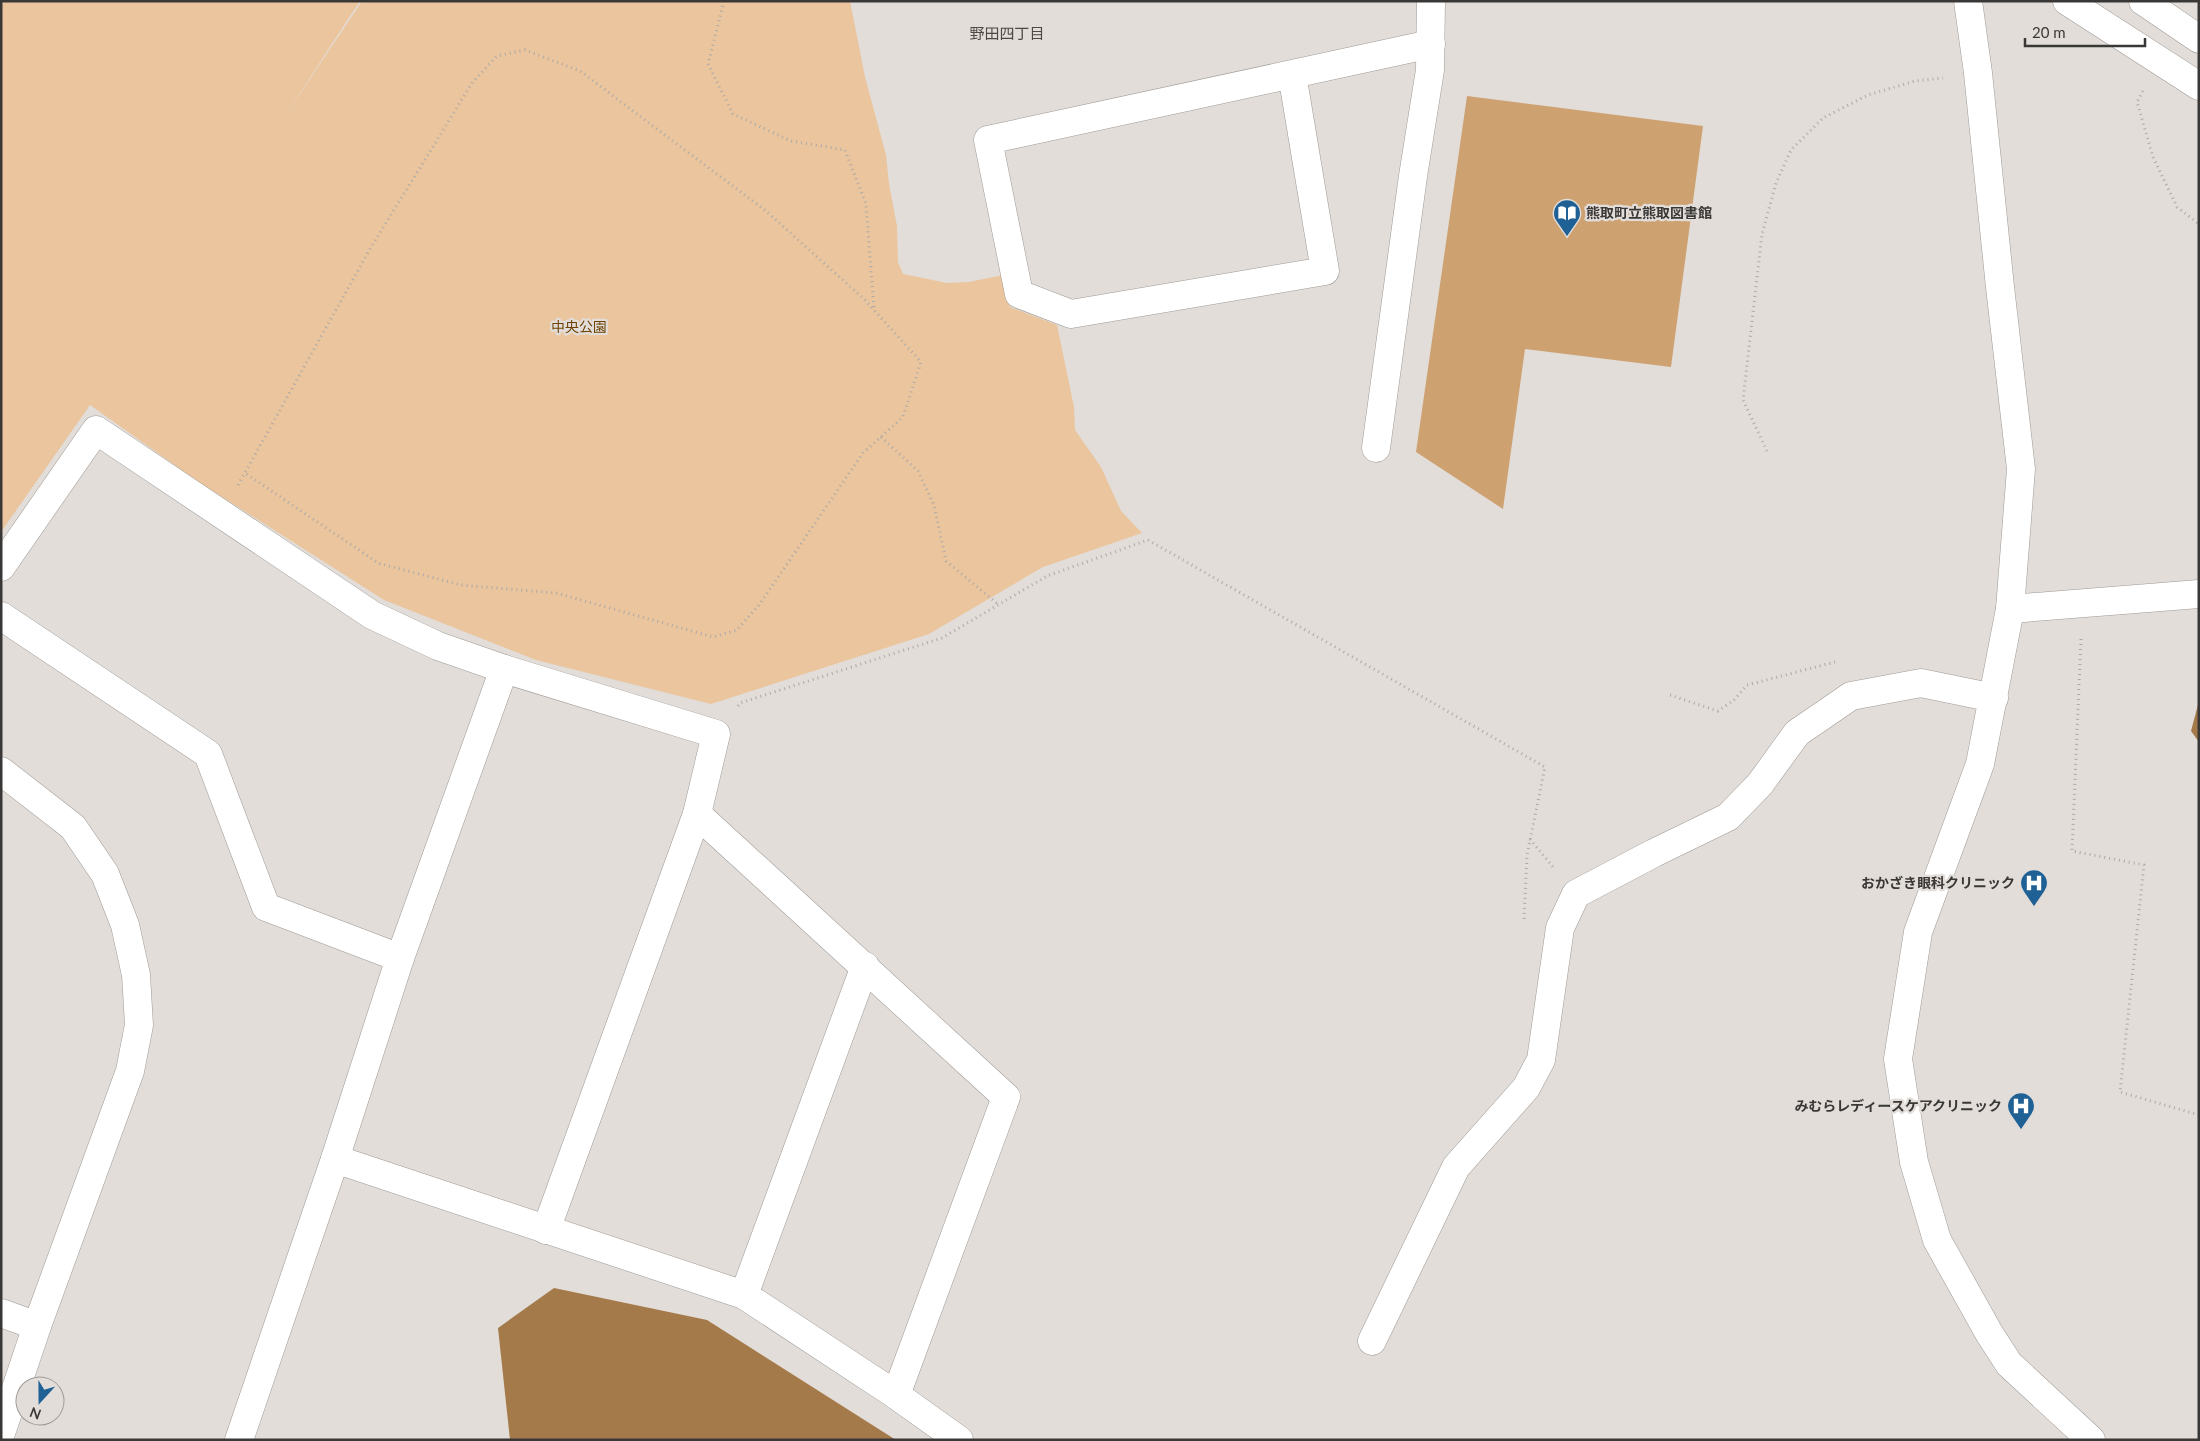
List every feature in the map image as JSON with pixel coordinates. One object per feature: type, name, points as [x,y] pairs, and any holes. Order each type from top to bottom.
[{"type":"main road","points":[[1376,448],[1413,176],[1430,70],[1431,1]]},
{"type":"main road","points":[[1968,1],[1978,74],[2021,469],[2010,609],[1994,698],[1980,764],[1918,932],[1898,1059],[1914,1162],[1937,1240],[1989,1333],[2009,1364],[2091,1440]]},
{"type":"main road","points":[[2067,1],[2199,86]]},
{"type":"main road","points":[[2143,1],[2199,39]]},
{"type":"main road","points":[[1292,74],[1324,271],[1071,314],[1019,294],[988,140],[1292,74],[1431,44]]},
{"type":"main road","points":[[1,567],[96,430],[372,615],[438,646],[504,669],[716,734],[697,814],[546,1230]]},
{"type":"main road","points":[[2010,609],[2199,594]]},
{"type":"main road","points":[[1,616],[208,754],[266,907],[400,958]]},
{"type":"main road","points":[[238,1440],[335,1160],[400,958],[504,669]]},
{"type":"main road","points":[[1372,1342],[1456,1167],[1526,1088],[1541,1060],[1560,928],[1576,894],[1728,817],[1760,784],[1798,733],[1851,696],[1921,683],[1994,698]]},
{"type":"main road","points":[[1,771],[73,827],[105,874],[125,925],[136,975],[139,1024],[130,1071],[37,1326],[1,1433]]},
{"type":"main road","points":[[697,814],[1006,1097],[896,1396]]},
{"type":"main road","points":[[744,1295],[865,966]]},
{"type":"main road","points":[[335,1160],[744,1295],[959,1440]]},
{"type":"main road","points":[[1,1312],[37,1326]]},
{"type":"path","points":[[724,1],[708,64],[733,114],[791,141],[845,150],[866,204],[874,311]]},
{"type":"path","points":[[525,50],[580,71],[766,211],[874,311],[921,362],[903,417],[881,437],[863,453],[759,605],[737,630],[714,637],[556,593],[461,585],[378,563],[245,473],[370,249],[472,83],[497,56],[525,50]]},
{"type":"path","points":[[2158,58],[2137,102],[2153,157],[2177,207],[2199,224]]},
{"type":"path","points":[[1767,451],[1743,400],[1762,234],[1776,183],[1791,150],[1823,118],[1868,94],[1915,81],[1978,74]]},
{"type":"path","points":[[881,437],[918,471],[934,505],[946,561],[999,605]]},
{"type":"path","points":[[716,734],[740,703],[942,638],[1047,576],[1148,540],[1545,767]]},
{"type":"path","points":[[2081,635],[2072,852],[2144,865],[2120,1092],[2199,1115]]},
{"type":"path","points":[[1670,694],[1718,711],[1734,700],[1747,685],[1830,664]]},
{"type":"green space","name":"中央公園","points":[[1,1],[360,1],[281,122],[362,1],[850,1],[865,77],[886,155],[897,226],[898,262],[903,274],[947,283],[969,282],[1003,275],[1010,307],[1057,325],[1074,407],[1075,430],[1101,467],[1121,511],[1142,533],[1043,567],[929,634],[711,704],[536,660],[384,600],[197,481],[90,405],[1,532]]},
{"type":"shaded area","points":[[2199,701],[2199,742],[2191,731]]},
{"type":"shaded area","points":[[554,1288],[707,1320],[896,1440],[510,1440],[498,1328]]},
{"type":"building","name":"熊取町立熊取図書館","points":[[1467,96],[1703,126],[1671,367],[1525,349],[1503,509],[1416,452]]},
{"type":"place","name":"熊取町立熊取図書館","points":[[1567,237]]},
{"type":"place","name":"おかざき眼科クリニック","points":[[2034,907]]},
{"type":"place","name":"みむらレディースケアクリニック","points":[[2021,1130]]},
{"type":"district","name":"野田四丁目","points":[[1007,34]]}]
